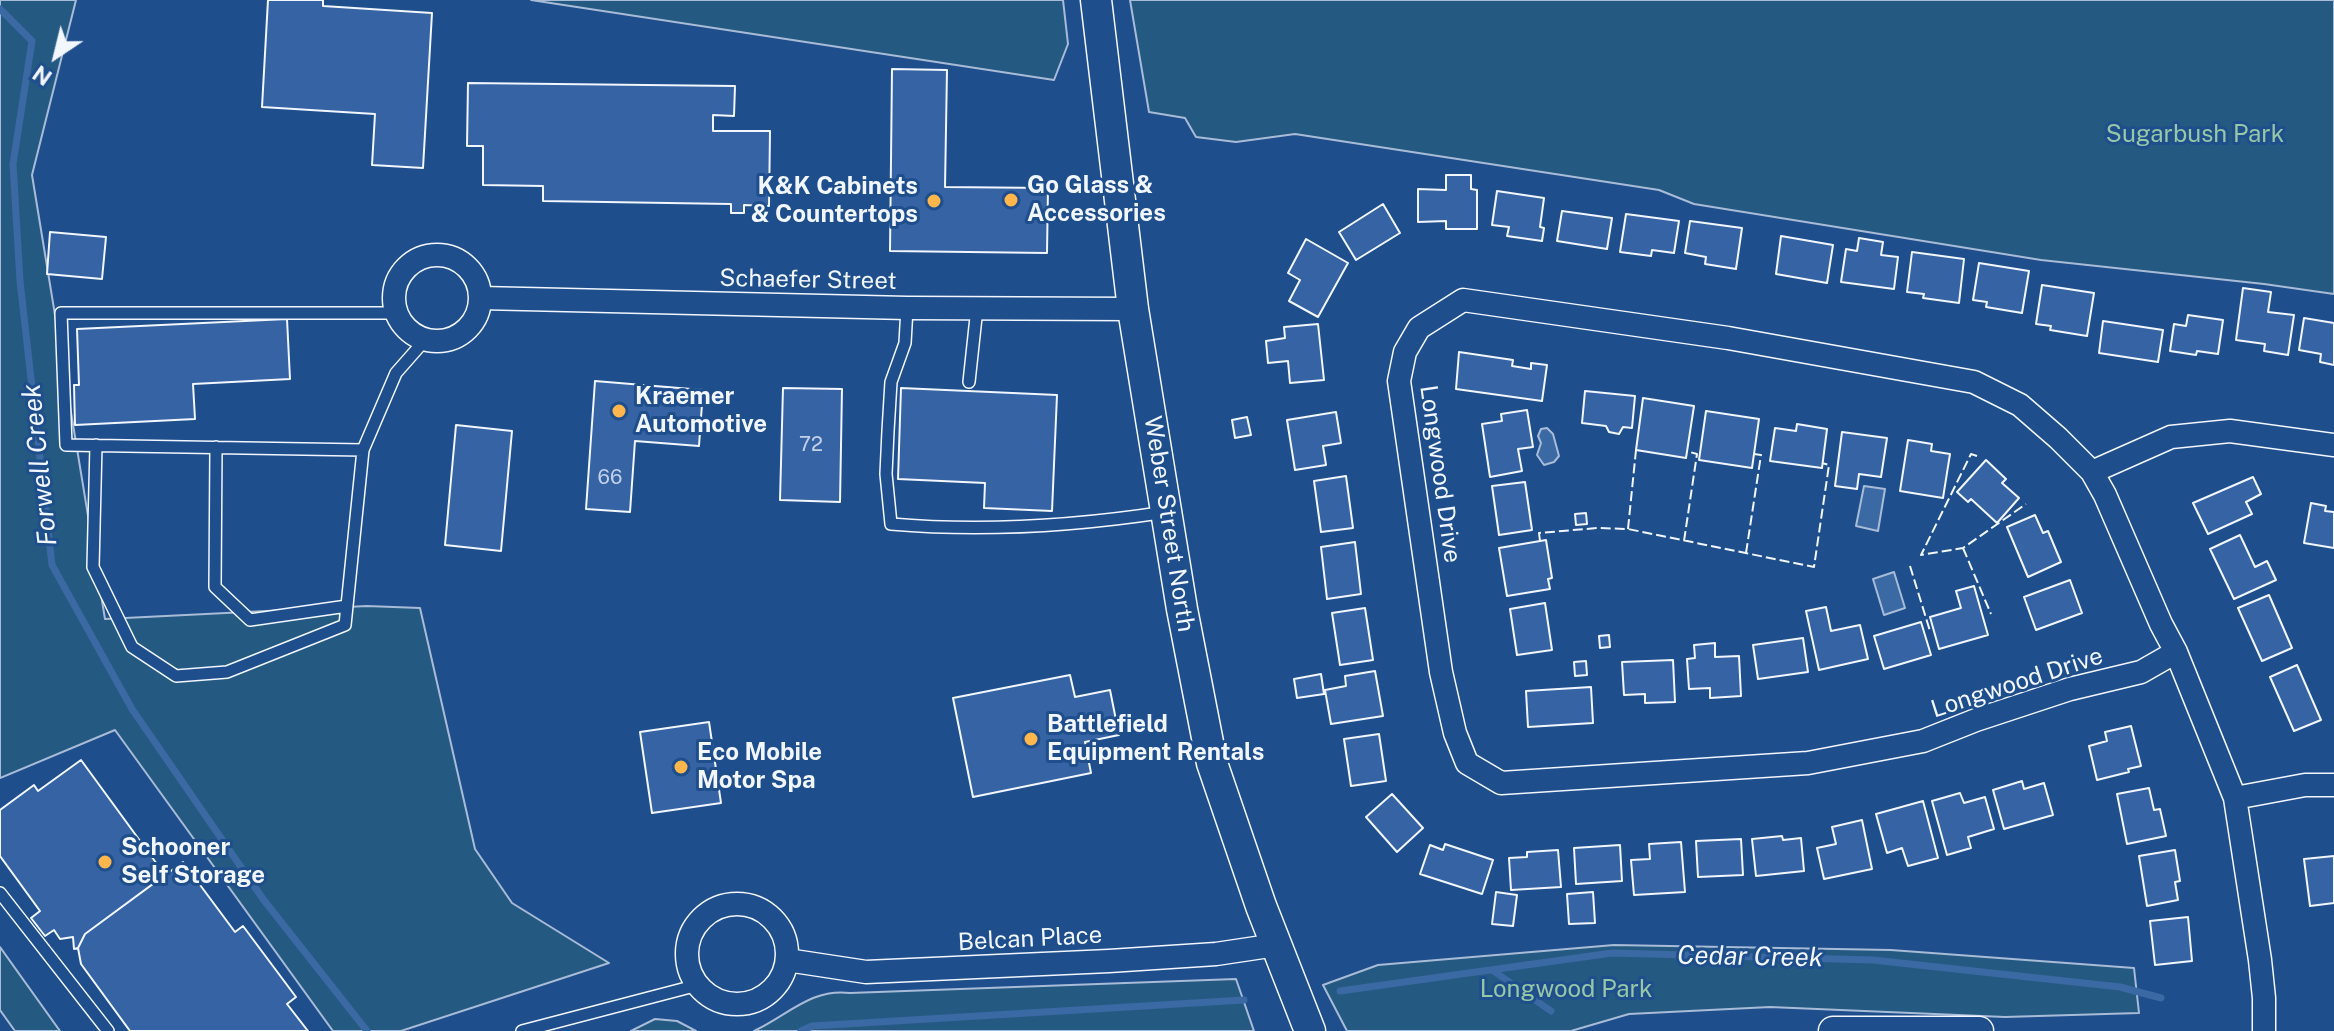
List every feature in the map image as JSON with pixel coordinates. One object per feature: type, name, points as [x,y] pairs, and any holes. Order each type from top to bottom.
[{"type":"main road","name":"Weber Street North","points":[[1096,0],[1133,309],[1212,763],[1310,1031]]},
{"type":"street","points":[[429,255],[444,255],[459,260],[470,270],[478,283],[481,298],[479,311],[464,333],[438,342],[412,334],[402,325],[395,313],[393,298],[403,269],[429,255]]},
{"type":"street","name":"Schaefer Street","points":[[481,298],[907,308],[1133,309]]},
{"type":"street","name":"Longwood Drive","points":[[2176,652],[2141,672],[2070,689],[1923,741],[1808,763],[1501,783],[1467,763],[1455,733],[1441,672],[1399,381],[1405,352],[1419,328],[1463,300],[1728,338],[1974,382],[2020,405],[2092,472],[2176,652],[2235,798],[2260,960],[2264,1031]]},
{"type":"street","points":[[2092,472],[2171,437],[2230,431],[2334,445]]},
{"type":"street","points":[[2235,798],[2305,785],[2334,785]]},
{"type":"street","points":[[738,904],[764,912],[783,933],[787,960],[783,974],[776,986],[751,1002],[722,1001],[698,985],[688,959],[692,931],[711,911],[724,905],[738,904]]},
{"type":"street","name":"Belcan Place","points":[[787,960],[866,972],[1186,956],[1276,945]]},
{"type":"street","points":[[1833,1031],[1979,1031]]},
{"type":"lane","points":[[907,308],[905,343],[891,382],[888,419],[886,474],[891,524],[930,528],[1067,526],[1166,512]]},
{"type":"lane","points":[[969,382],[977,308]]},
{"type":"lane","points":[[363,450],[66,445],[61,313],[395,313]]},
{"type":"lane","points":[[96,445],[93,567],[132,647],[176,676],[227,672],[345,625],[363,450],[396,373],[425,340]]},
{"type":"lane","points":[[216,447],[215,587],[250,620],[347,606]]},
{"type":"lane","points":[[0,893],[108,1031]]},
{"type":"lane","points":[[522,1031],[698,985]]},
{"type":"green space","points":[[0,0],[76,0],[32,175],[105,619],[367,606],[420,608],[475,849],[512,903],[609,963],[401,1031],[333,1031],[115,730],[0,778]]},
{"type":"green space","points":[[531,0],[1063,0],[1068,44],[1054,80]]},
{"type":"green space","name":"Sugarbush Park","points":[[1130,0],[2334,0],[2334,294],[2041,260],[1694,204],[1659,190],[1295,134],[1236,142],[1196,137],[1185,118],[1149,112]]},
{"type":"green space","name":"Longwood Park","points":[[1614,945],[1891,950],[2134,968],[2139,1013],[2005,1017],[1770,1007],[1629,1014],[1571,1031],[1347,1031],[1323,985],[1378,965]]},
{"type":"green space","points":[[0,947],[60,1031],[15,1031],[0,1010]]},
{"type":"green space","points":[[1236,979],[1254,1031],[754,1031],[800,1004],[836,993]]},
{"type":"green space","points":[[655,1019],[677,1021],[696,1031],[631,1031]]},
{"type":"shaded area","points":[[1547,428],[1553,434],[1559,456],[1554,462],[1544,465],[1537,455],[1541,443],[1538,436],[1541,429]]},
{"type":"shaded area","points":[[1864,486],[1885,489],[1878,531],[1856,526]]},
{"type":"shaded area","points":[[1894,572],[1905,608],[1884,615],[1873,579]]},
{"type":"building","points":[[268,0],[323,0],[323,6],[432,13],[423,168],[372,165],[375,114],[262,107]]},
{"type":"building","points":[[892,69],[947,70],[945,187],[1048,188],[1047,253],[890,251]]},
{"type":"building","points":[[468,83],[735,86],[734,116],[713,115],[713,131],[770,131],[769,206],[744,205],[744,213],[731,213],[731,204],[543,201],[543,186],[483,185],[483,146],[467,146]]},
{"type":"building","points":[[1446,175],[1471,175],[1471,189],[1477,190],[1477,229],[1446,229],[1446,221],[1418,222],[1418,189],[1446,190]]},
{"type":"building","points":[[1497,191],[1544,198],[1540,227],[1544,228],[1542,241],[1507,236],[1509,227],[1492,225]]},
{"type":"building","points":[[1383,204],[1400,233],[1356,260],[1339,232]]},
{"type":"building","points":[[1562,211],[1612,218],[1607,249],[1557,241]]},
{"type":"building","points":[[1626,214],[1679,221],[1674,253],[1652,250],[1651,256],[1620,252]]},
{"type":"building","points":[[1690,221],[1742,228],[1736,269],[1705,264],[1706,257],[1685,253]]},
{"type":"building","points":[[50,232],[106,237],[102,279],[47,274]]},
{"type":"building","points":[[1781,236],[1833,245],[1827,283],[1776,274]]},
{"type":"building","points":[[1859,238],[1883,242],[1881,255],[1898,257],[1894,289],[1841,282],[1846,249],[1857,251]]},
{"type":"building","points":[[1306,239],[1348,263],[1318,317],[1289,301],[1300,280],[1288,273]]},
{"type":"building","points":[[1912,252],[1964,259],[1959,303],[1923,298],[1924,294],[1907,292]]},
{"type":"building","points":[[1979,263],[2029,271],[2022,313],[1986,307],[1987,302],[1973,300]]},
{"type":"building","points":[[2042,285],[2094,293],[2087,336],[2050,330],[2051,326],[2036,324]]},
{"type":"building","points":[[2243,288],[2271,292],[2268,312],[2294,315],[2288,355],[2264,351],[2265,344],[2236,340]]},
{"type":"building","points":[[2188,315],[2223,320],[2218,354],[2170,351],[2174,324],[2186,326]]},
{"type":"building","points":[[2304,318],[2334,323],[2334,365],[2320,362],[2321,354],[2299,350]]},
{"type":"building","points":[[287,319],[290,379],[193,384],[195,419],[75,425],[74,385],[79,385],[77,329]]},
{"type":"building","points":[[2103,321],[2163,330],[2158,362],[2099,353]]},
{"type":"building","points":[[1318,324],[1324,380],[1290,383],[1288,361],[1268,363],[1266,341],[1285,338],[1284,327]]},
{"type":"building","points":[[1459,352],[1513,360],[1512,366],[1531,369],[1531,363],[1547,365],[1542,401],[1456,389]]},
{"type":"building","points":[[595,381],[703,390],[699,446],[635,441],[630,512],[586,509]]},
{"type":"building","points":[[783,388],[842,389],[840,502],[780,500]]},
{"type":"building","points":[[901,388],[1057,395],[1052,511],[984,508],[985,483],[898,479]]},
{"type":"building","points":[[1585,391],[1635,396],[1632,428],[1623,427],[1619,434],[1609,432],[1606,426],[1582,423]]},
{"type":"building","points":[[1643,398],[1694,406],[1686,458],[1636,450]]},
{"type":"building","points":[[1527,410],[1533,447],[1518,449],[1522,471],[1490,477],[1482,424],[1502,421],[1501,414]]},
{"type":"building","points":[[1706,411],[1759,419],[1752,468],[1699,460]]},
{"type":"building","points":[[1336,412],[1341,443],[1323,446],[1326,465],[1295,470],[1287,420]]},
{"type":"building","points":[[1247,417],[1251,435],[1235,438],[1232,420]]},
{"type":"building","points":[[1797,424],[1827,429],[1822,468],[1770,461],[1775,428],[1796,431]]},
{"type":"building","points":[[456,425],[512,431],[501,551],[445,545]]},
{"type":"building","points":[[1842,432],[1887,438],[1881,477],[1859,474],[1857,489],[1835,486]]},
{"type":"building","points":[[1908,440],[1932,444],[1931,451],[1950,454],[1943,498],[1900,491]]},
{"type":"building","points":[[1986,460],[2006,479],[2002,483],[2019,498],[1997,523],[1971,499],[1968,502],[1957,492]]},
{"type":"building","points":[[1346,476],[1353,528],[1321,532],[1314,481]]},
{"type":"building","points":[[2253,477],[2261,494],[2246,502],[2252,514],[2208,534],[2193,503]]},
{"type":"building","points":[[1525,482],[1532,530],[1499,535],[1492,486]]},
{"type":"building","points":[[2311,503],[2326,506],[2325,511],[2334,512],[2334,548],[2304,543]]},
{"type":"building","points":[[1586,513],[1587,524],[1576,525],[1575,514]]},
{"type":"building","points":[[2035,515],[2043,533],[2048,531],[2061,562],[2028,577],[2007,527]]},
{"type":"building","points":[[2240,535],[2255,567],[2267,561],[2276,580],[2234,599],[2210,549]]},
{"type":"building","points":[[1546,540],[1552,578],[1548,579],[1550,589],[1507,596],[1499,548]]},
{"type":"building","points":[[1355,542],[1361,594],[1327,599],[1321,547]]},
{"type":"building","points":[[2070,580],[2082,613],[2036,630],[2024,597]]},
{"type":"building","points":[[1974,586],[1988,635],[1939,649],[1930,617],[1961,608],[1956,591]]},
{"type":"building","points":[[2269,595],[2292,648],[2262,661],[2238,608]]},
{"type":"building","points":[[1545,603],[1552,650],[1517,655],[1510,609]]},
{"type":"building","points":[[1826,607],[1831,631],[1860,625],[1868,659],[1819,670],[1806,611]]},
{"type":"building","points":[[1365,608],[1373,660],[1340,665],[1332,613]]},
{"type":"building","points":[[1921,622],[1931,655],[1884,669],[1874,636]]},
{"type":"building","points":[[1609,635],[1610,647],[1600,648],[1599,636]]},
{"type":"building","points":[[1803,638],[1808,672],[1758,679],[1753,645]]},
{"type":"building","points":[[1715,643],[1715,657],[1739,656],[1741,696],[1710,698],[1710,688],[1689,689],[1687,659],[1695,658],[1694,645]]},
{"type":"building","points":[[1673,660],[1675,702],[1645,703],[1645,694],[1624,695],[1622,662]]},
{"type":"building","points":[[1586,661],[1587,675],[1575,676],[1574,662]]},
{"type":"building","points":[[2297,665],[2321,720],[2294,731],[2270,677]]},
{"type":"building","points":[[1375,671],[1383,716],[1331,724],[1325,690],[1346,686],[1345,676]]},
{"type":"building","points":[[1321,674],[1324,694],[1297,698],[1294,679]]},
{"type":"building","name":"Battlefield Equipment Rentals","points":[[1070,675],[1075,697],[1110,690],[1119,735],[1085,742],[1091,773],[973,797],[953,698]]},
{"type":"building","points":[[1591,687],[1593,723],[1528,727],[1526,691]]},
{"type":"building","name":"Eco Mobile Motor Spa","points":[[709,722],[721,803],[652,813],[640,732]]},
{"type":"building","points":[[2131,726],[2141,766],[2097,780],[2089,746],[2107,741],[2105,732]]},
{"type":"building","points":[[1379,734],[1386,781],[1351,786],[1344,739]]},
{"type":"building","points":[[81,760],[165,875],[85,934],[78,948],[74,949],[73,937],[60,939],[54,930],[45,936],[31,918],[40,911],[0,856],[0,810],[34,785],[38,791]]},
{"type":"building","points":[[2022,781],[2024,789],[2044,783],[2053,815],[2004,829],[1993,790]]},
{"type":"building","points":[[2149,788],[2154,810],[2160,809],[2166,836],[2127,844],[2117,794]]},
{"type":"building","points":[[1960,793],[1964,803],[1985,797],[1994,829],[1968,837],[1971,848],[1947,855],[1932,801]]},
{"type":"building","points":[[1392,794],[1423,828],[1397,852],[1366,817]]},
{"type":"building","points":[[1923,801],[1938,858],[1908,866],[1902,848],[1887,853],[1876,814]]},
{"type":"building","points":[[1862,820],[1872,869],[1824,879],[1817,848],[1836,844],[1832,827]]},
{"type":"building","points":[[1782,836],[1783,840],[1801,838],[1804,871],[1756,876],[1752,839]]},
{"type":"building","points":[[1741,839],[1743,875],[1698,877],[1696,841]]},
{"type":"building","points":[[1681,842],[1685,892],[1634,895],[1631,860],[1650,859],[1649,844]]},
{"type":"building","points":[[1445,844],[1493,860],[1482,894],[1420,874],[1430,845],[1443,850]]},
{"type":"building","points":[[1620,845],[1622,881],[1576,884],[1574,848]]},
{"type":"building","points":[[1558,850],[1561,887],[1511,890],[1509,858],[1527,857],[1527,852]]},
{"type":"building","points":[[2175,850],[2180,881],[2175,882],[2178,900],[2147,906],[2139,856]]},
{"type":"building","points":[[2334,856],[2334,903],[2310,906],[2304,859]]},
{"type":"building","points":[[183,862],[235,932],[243,926],[296,997],[287,1004],[308,1031],[130,1031],[81,964],[78,948],[85,934]]},
{"type":"building","points":[[1496,892],[1517,895],[1513,926],[1492,924]]},
{"type":"building","points":[[1593,892],[1595,923],[1569,924],[1567,894]]},
{"type":"building","points":[[2188,917],[2192,961],[2155,965],[2150,921]]},
{"type":"waterway","name":"Forwell Creek","points":[[0,9],[32,41],[13,164],[20,281],[52,565],[132,709],[263,899],[367,1031]]},
{"type":"waterway","name":"Cedar Creek","points":[[1340,991],[1612,953],[1873,960],[2120,987],[2161,998]]},
{"type":"waterway","points":[[1492,970],[1551,1011]]},
{"type":"waterway","name":"Cedar Creek","points":[[801,1031],[812,1026],[1244,1000]]},
{"type":"fence","points":[[1628,529],[1636,450]]},
{"type":"fence","points":[[1684,541],[1697,454],[1690,452]]},
{"type":"fence","points":[[1746,553],[1761,455],[1754,454]]},
{"type":"fence","points":[[1977,456],[1971,454],[1921,555],[1963,548],[2026,504]]},
{"type":"fence","points":[[1540,541],[1539,533],[1628,529],[1814,567],[1829,465],[1822,463]]},
{"type":"fence","points":[[1963,548],[1991,614]]},
{"type":"fence","points":[[1910,566],[1930,631]]},
{"type":"place","name":"Go Glass & Accessories","points":[[1011,200]]},
{"type":"place","name":"K&K Cabinets & Countertops","points":[[934,201]]},
{"type":"place","name":"Kraemer Automotive","points":[[619,411]]},
{"type":"place","name":"Battlefield Equipment Rentals","points":[[1031,739]]},
{"type":"place","name":"Eco Mobile Motor Spa","points":[[681,767]]},
{"type":"place","name":"Schooner Self Storage","points":[[105,862]]}]
